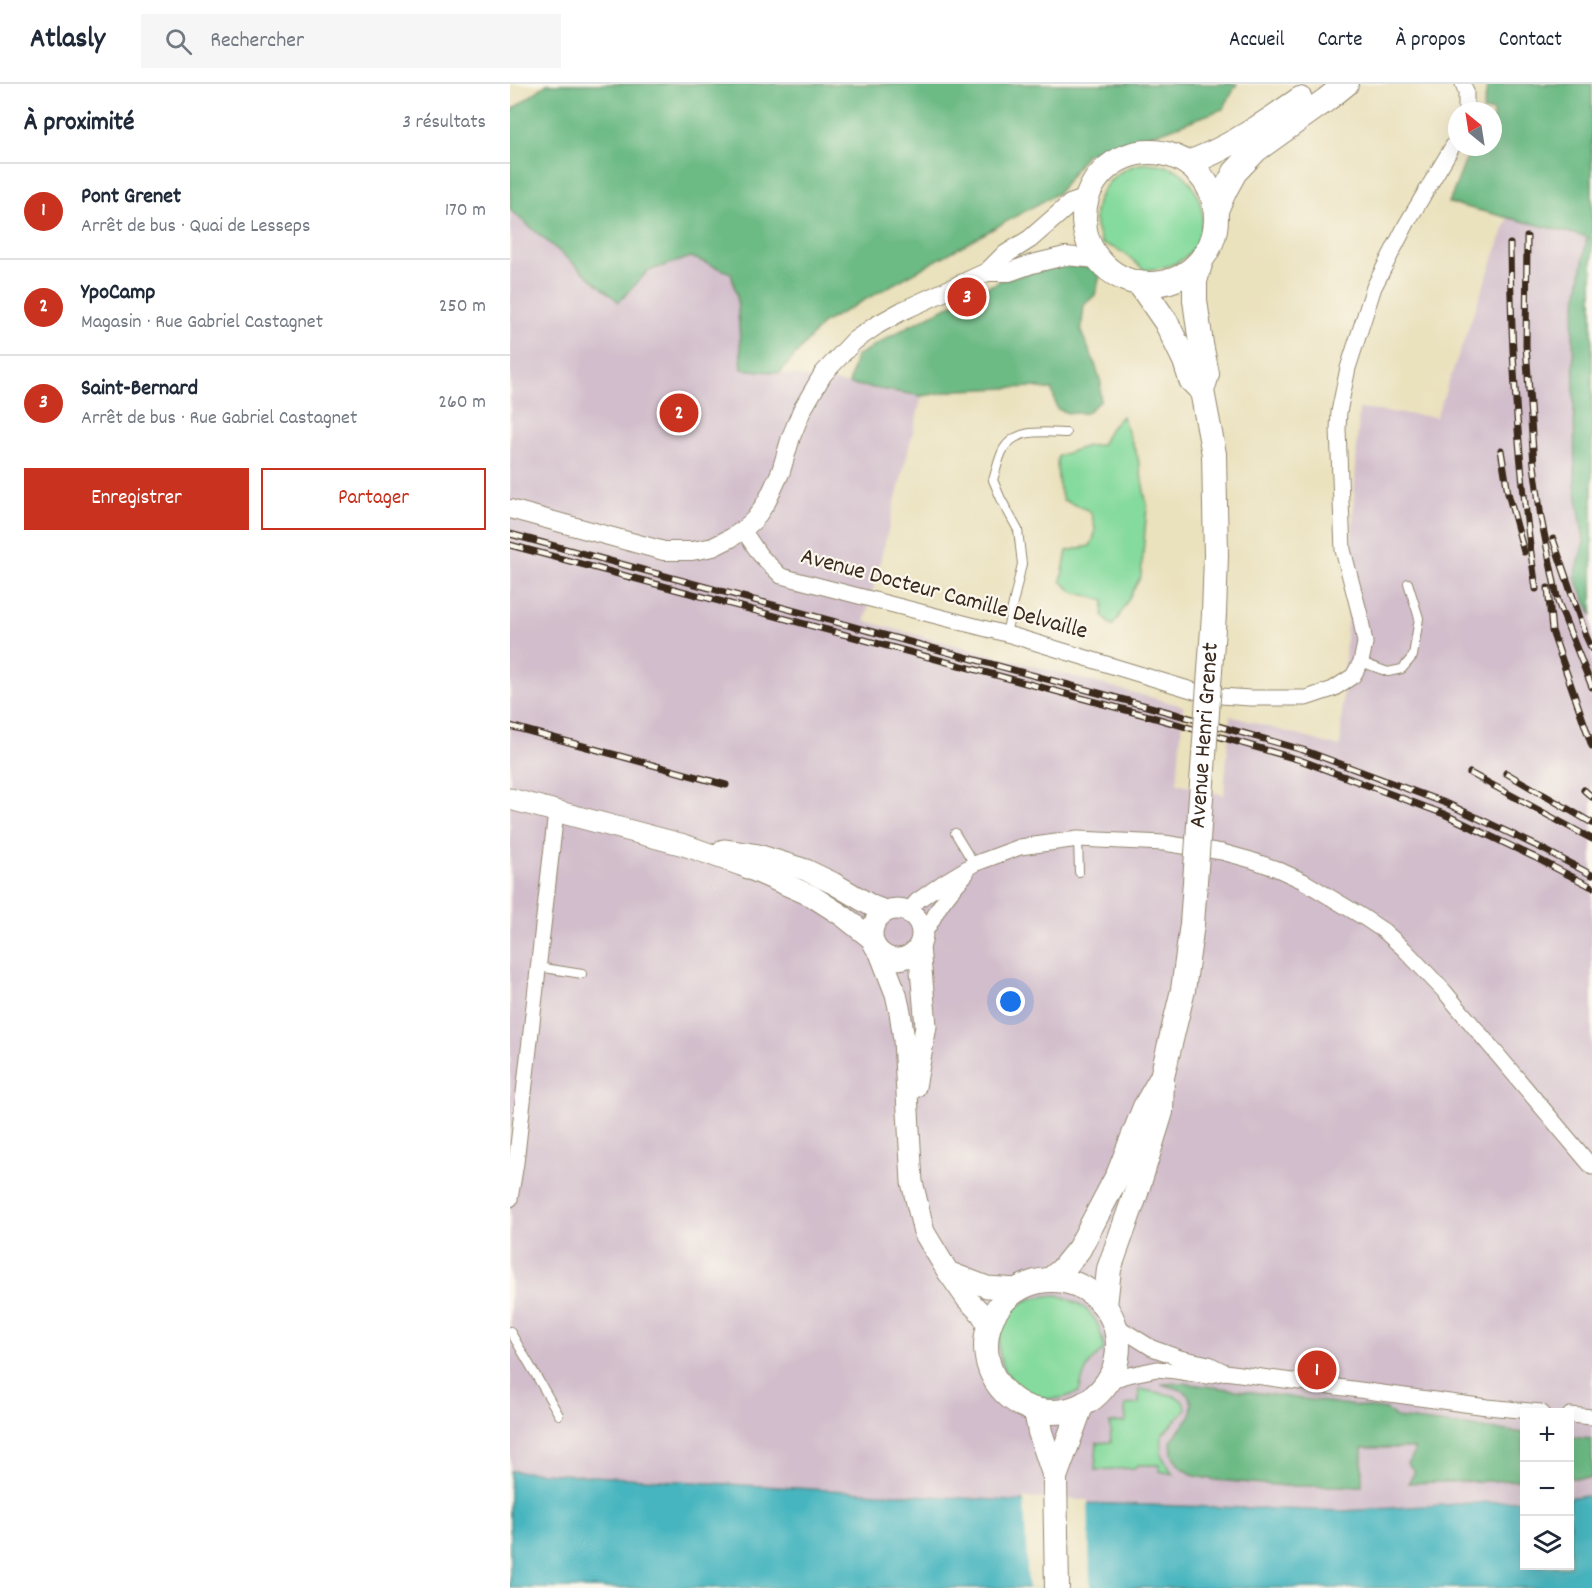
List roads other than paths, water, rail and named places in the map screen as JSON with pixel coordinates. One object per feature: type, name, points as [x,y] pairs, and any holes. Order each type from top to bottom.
[{"type":"main road","points":[[1187,163],[1201,158],[1273,118],[1322,84]]},
{"type":"main road","points":[[1216,210],[1234,172],[1256,150],[1346,84]]},
{"type":"main road","points":[[1148,152],[1168,154],[1187,163],[1201,176],[1211,192],[1216,210],[1216,228],[1201,261],[1183,275],[1162,283],[1139,284],[1116,275],[1098,259],[1085,230],[1084,214],[1087,198],[1096,180],[1110,165],[1128,156],[1148,152]]},
{"type":"main road","name":"Avenue Henri Grenet","points":[[1110,1316],[1109,1269],[1142,1176],[1161,1112],[1162,1077],[1183,990],[1192,924],[1214,614],[1216,555],[1214,454],[1202,391],[1207,374],[1199,336],[1195,300],[1195,280],[1201,261]]},
{"type":"main road","name":"Avenue Henri Grenet","points":[[1139,284],[1166,322],[1185,361],[1191,380],[1202,391]]},
{"type":"main road","points":[[510,799],[684,845],[741,865],[812,896],[843,916],[886,958],[901,960],[908,957],[921,940]]},
{"type":"main road","points":[[684,845],[758,855],[806,870],[885,911]]},
{"type":"main road","points":[[909,1123],[926,1026],[921,940],[919,921],[908,911],[893,909],[879,916],[872,931],[876,946],[897,994],[900,1012],[904,1040],[912,1182],[924,1232],[948,1272],[989,1326]]},
{"type":"main road","name":"Avenue Henri Grenet","points":[[1050,1280],[1079,1250],[1119,1173],[1145,1107],[1162,1077]]},
{"type":"main road","points":[[948,1272],[987,1287],[1017,1289]]},
{"type":"main road","points":[[1050,1280],[1065,1281],[1094,1294],[1110,1316],[1119,1345],[1116,1364],[1108,1382],[1096,1396],[1081,1406],[1059,1412],[1036,1411],[1016,1402],[1000,1388],[989,1368],[985,1347],[989,1326],[1000,1305],[1017,1289],[1050,1280]]},
{"type":"main road","points":[[1057,1588],[1055,1447],[1081,1406]]},
{"type":"main road","points":[[1036,1411],[1040,1432],[1055,1447]]},
{"type":"street","points":[[1463,84],[1466,102]]},
{"type":"street","points":[[1361,662],[1365,643],[1343,550],[1339,412],[1348,368],[1374,287],[1407,223],[1448,154]]},
{"type":"street","points":[[510,509],[664,551],[692,551],[713,547],[731,538],[755,519],[767,501],[781,471],[802,410],[823,374],[854,341],[902,311],[987,272],[1003,256],[1030,239],[1070,204],[1087,198]]},
{"type":"street","points":[[987,272],[1009,272],[1065,256],[1098,259]]},
{"type":"street","name":"Avenue Docteur Camille Delvaille","points":[[743,530],[760,555],[781,576],[1006,634],[1198,692],[1221,696],[1306,698],[1333,689],[1353,676],[1361,662]]},
{"type":"street","points":[[510,1199],[556,812]]},
{"type":"street","points":[[908,911],[917,901],[974,864],[1020,847],[1078,839],[1164,843],[1222,852],[1251,860],[1303,881],[1384,931],[1404,949],[1444,991],[1592,1167]]},
{"type":"street","points":[[921,940],[946,897],[974,864]]},
{"type":"street","points":[[1110,1316],[1152,1348],[1180,1358],[1209,1364],[1225,1372],[1520,1411]]},
{"type":"street","points":[[1108,1382],[1141,1371],[1176,1371],[1207,1376],[1225,1372]]},
{"type":"street","points":[[1574,1416],[1592,1418]]},
{"type":"lane","points":[[1006,634],[1022,564],[1018,530],[993,480],[1002,450],[1015,436],[1037,431],[1066,433]]},
{"type":"lane","points":[[1361,662],[1388,672],[1402,669],[1413,656],[1419,618],[1408,583]]},
{"type":"lane","points":[[955,833],[974,864]]},
{"type":"lane","points":[[1078,839],[1079,872]]},
{"type":"lane","points":[[538,966],[582,974]]},
{"type":"lane","points":[[510,1331],[559,1415]]},
{"type":"water","points":[[510,1471],[1012,1501],[1343,1511],[1520,1500],[1520,1570],[1574,1570],[1574,1497],[1592,1496],[1592,1588],[510,1588]]},
{"type":"railway","points":[[1527,237],[1526,346],[1534,465],[1541,518],[1558,602],[1592,687]]},
{"type":"railway","points":[[1510,244],[1517,417],[1536,589]]},
{"type":"railway","points":[[1501,450],[1508,493],[1524,552]]},
{"type":"railway","points":[[510,534],[1303,750],[1448,804],[1592,875]]},
{"type":"railway","points":[[1553,539],[1592,649]]},
{"type":"railway","points":[[510,545],[1152,717],[1300,760],[1444,814],[1592,887]]},
{"type":"railway","points":[[1548,588],[1552,631],[1592,746]]},
{"type":"railway","points":[[510,726],[726,785]]},
{"type":"railway","points":[[1470,773],[1592,839]]},
{"type":"railway","points":[[1506,773],[1592,823]]},
{"type":"railway","points":[[1584,790],[1592,797]]},
{"type":"place","name":"Saint-Bernard","points":[[967,297]]},
{"type":"place","name":"YpoCamp","points":[[679,413]]},
{"type":"place","name":"Pont Grenet","points":[[1317,1370]]}]
